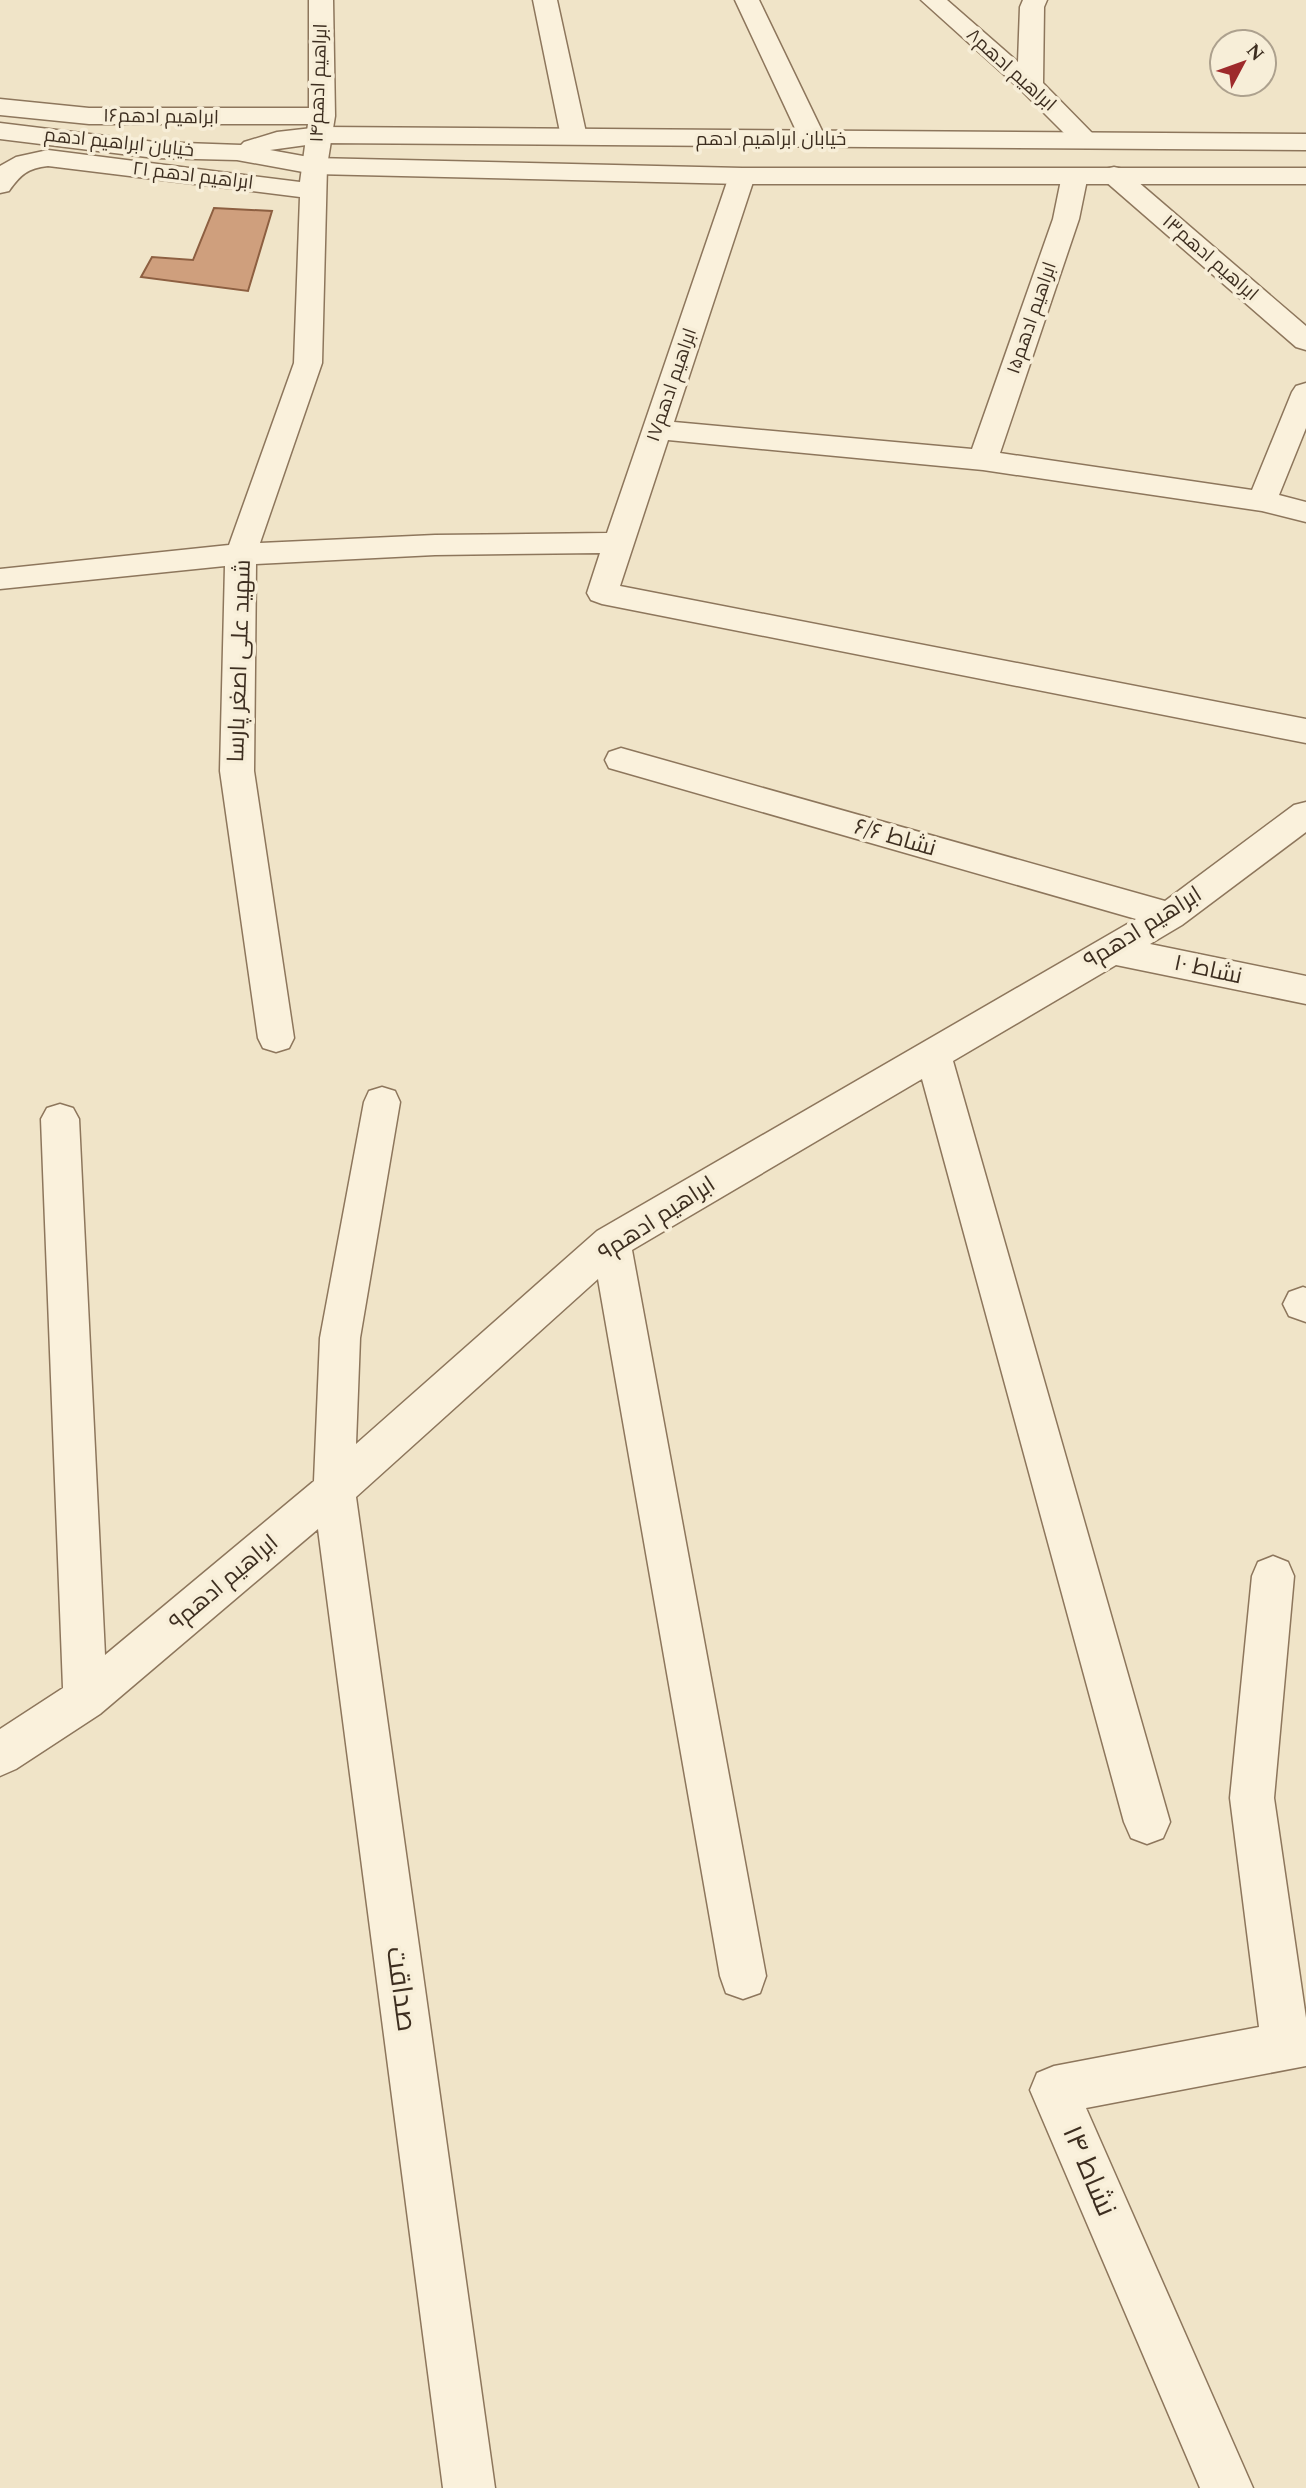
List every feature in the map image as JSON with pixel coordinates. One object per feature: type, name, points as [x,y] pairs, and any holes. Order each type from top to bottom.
[{"type":"street","name":"ابراهیم ادهم۱۴","points":[[314,178],[321,126],[321,0]]},
{"type":"street","points":[[545,0],[574,137]]},
{"type":"street","points":[[747,0],[813,139]]},
{"type":"street","name":"ابراهیم ادهم۸","points":[[933,0],[1030,85],[1087,142]]},
{"type":"street","points":[[1030,85],[1032,7],[1035,0]]},
{"type":"street","name":"ابراهیم ادهم۱۶","points":[[0,107],[321,126]]},
{"type":"street","name":"خیابان ابراهیم ادهم","points":[[237,152],[321,126],[574,137],[1306,142]]},
{"type":"street","name":"خیابان ابراهیم ادهم","points":[[0,131],[155,150],[237,152],[314,178],[1306,176]]},
{"type":"street","name":"ابراهیم ادهم ۲۱","points":[[0,185],[7,171],[23,161],[48,158],[314,178]]},
{"type":"street","name":"ابراهیم ادهم۱۵","points":[[983,460],[1066,219],[1075,175]]},
{"type":"street","name":"ابراهیم ادهم۱۳","points":[[1114,175],[1306,341]]},
{"type":"street","name":"ابراهیم ادهم۱۷","points":[[742,176],[602,593],[1306,730]]},
{"type":"street","name":"شهید علی اصغر پارسا","points":[[276,1038],[237,771],[241,554],[308,363],[314,178]]},
{"type":"street","points":[[1262,501],[1306,392]]},
{"type":"street","points":[[657,430],[983,460],[1262,501],[1306,512]]},
{"type":"street","points":[[0,579],[241,554],[435,545],[619,543]]},
{"type":"street","name":"نشاط ۶/۶","points":[[621,760],[1170,916]]},
{"type":"street","name":"ابراهیم ادهم۹","points":[[0,1754],[85,1699],[334,1490],[611,1243],[933,1052],[1170,916],[1306,814]]},
{"type":"street","name":"نشاط ۱۰","points":[[1111,950],[1306,990]]},
{"type":"street","points":[[933,1052],[1147,1822]]},
{"type":"street","name":"صداقت","points":[[382,1102],[340,1338],[334,1490],[469,2488]]},
{"type":"street","points":[[60,1119],[85,1699]]},
{"type":"street","points":[[611,1243],[743,1976]]},
{"type":"street","points":[[1273,1576],[1252,1798],[1296,2045]]},
{"type":"street","name":"نشاط ۱۴","points":[[1227,2488],[1054,2090],[1296,2045]]},
{"type":"building","points":[[214,208],[272,211],[248,291],[141,277],[152,257],[193,260]]}]
